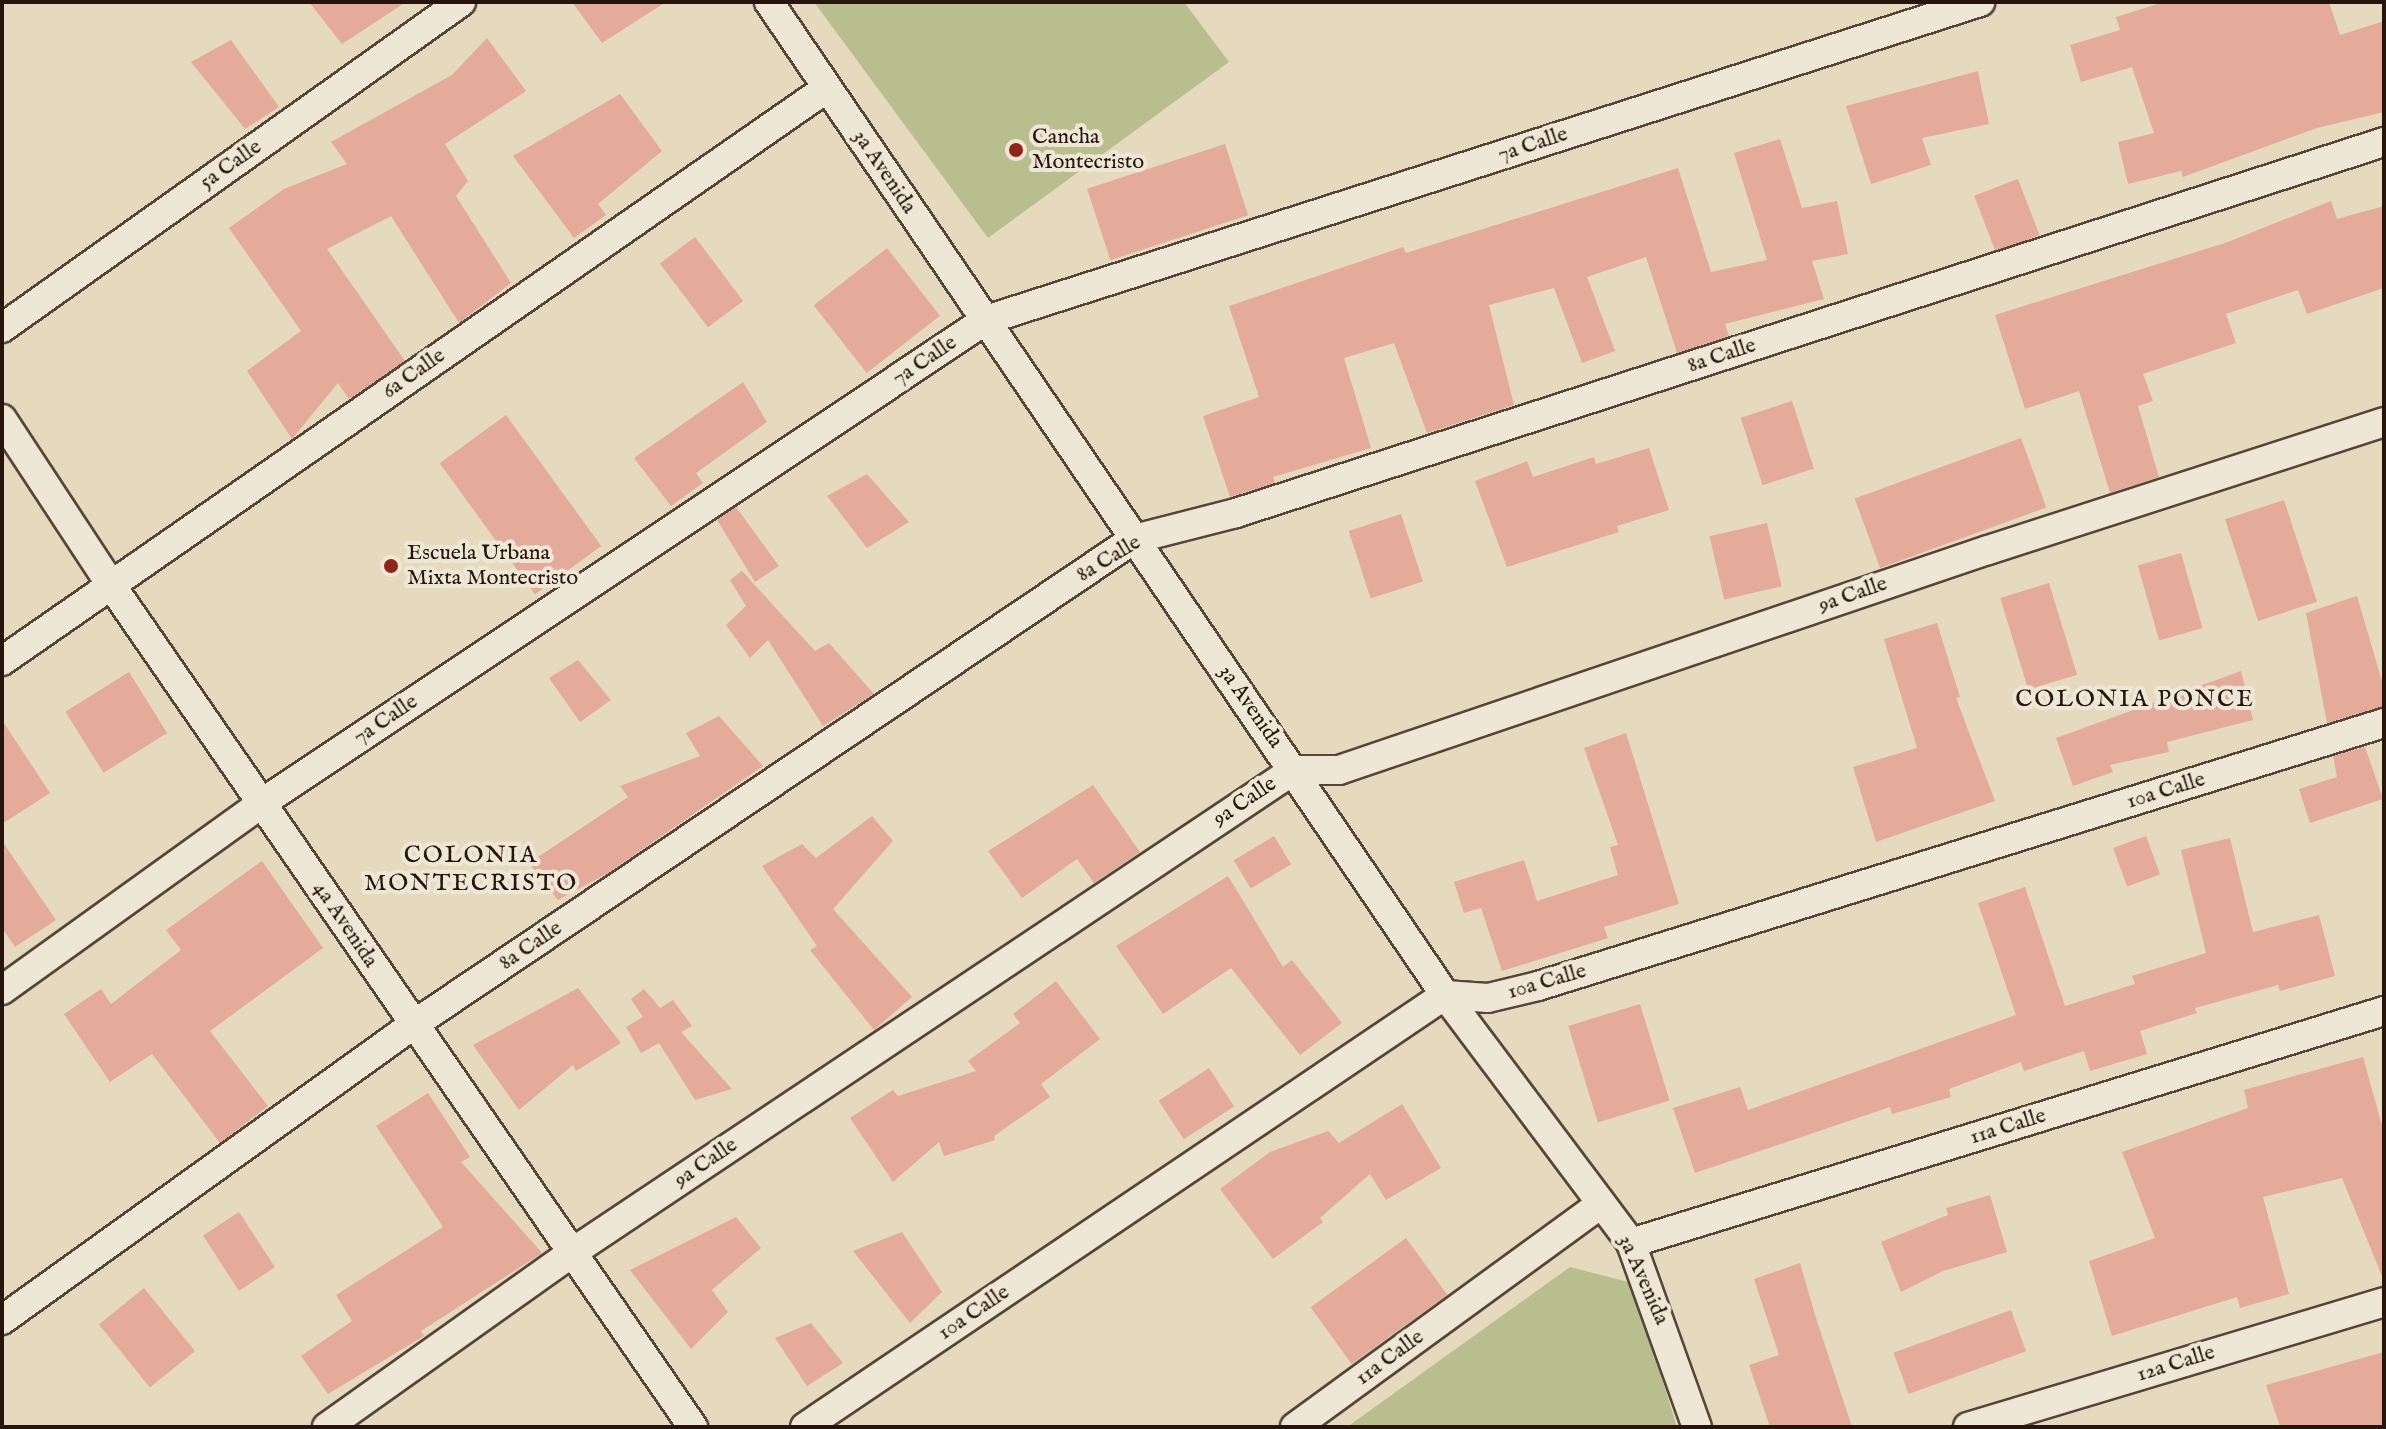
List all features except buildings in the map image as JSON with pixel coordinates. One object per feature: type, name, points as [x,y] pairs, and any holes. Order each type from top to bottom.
[{"type":"street","name":"5a Calle","points":[[2,328],[461,2]]},
{"type":"street","name":"3a Avenida","points":[[769,2],[1445,995],[1631,1243],[1697,1427]]},
{"type":"street","name":"7a Calle","points":[[2,990],[262,803],[986,320],[1980,2]]},
{"type":"street","name":"6a Calle","points":[[2,661],[827,88]]},
{"type":"street","name":"8a Calle","points":[[2,1320],[413,1025],[1134,539],[1236,513],[2384,142]]},
{"type":"street","name":"4a Avenida","points":[[2,419],[111,585],[693,1427]]},
{"type":"street","name":"9a Calle","points":[[327,1427],[573,1252],[1294,770],[1339,770],[1988,550],[2384,422]]},
{"type":"street","name":"10a Calle","points":[[805,1427],[1445,995],[1488,998],[1538,986],[2384,723]]},
{"type":"street","name":"11a Calle","points":[[1631,1243],[2384,1011]]},
{"type":"street","name":"11a Calle","points":[[1295,1427],[1601,1204]]},
{"type":"street","name":"12a Calle","points":[[1968,1427],[2384,1302]]},
{"type":"green space","name":"Cancha Montecristo","points":[[814,2],[1184,2],[1229,62],[988,238]]},
{"type":"green space","points":[[1570,1267],[1632,1283],[1677,1427],[1347,1427]]},
{"type":"place","name":"Cancha Montecristo","points":[[1016,150]]},
{"type":"place","name":"Escuela Urbana Mixta Montecristo","points":[[391,566]]},
{"type":"district","name":"COLONIA PONCE","points":[[2135,700]]},
{"type":"district","name":"COLONIA MONTECRISTO","points":[[471,870]]}]
